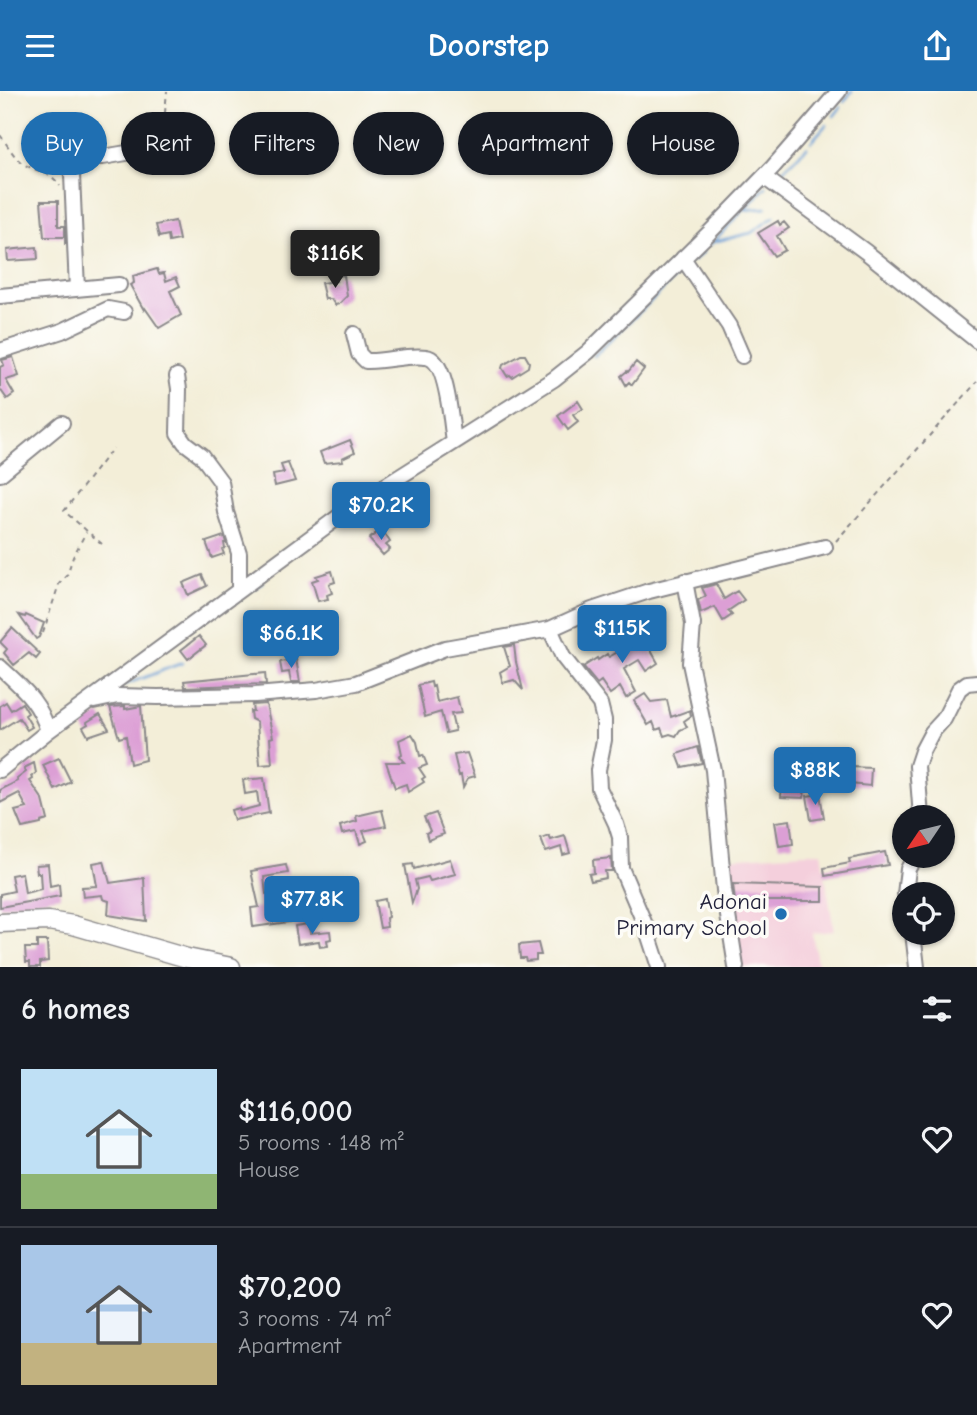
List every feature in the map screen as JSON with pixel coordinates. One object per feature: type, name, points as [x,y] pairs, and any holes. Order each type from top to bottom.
[{"type":"main road","points":[[0,923],[48,921],[74,925],[165,952],[232,967]]},
{"type":"street","points":[[0,770],[48,731],[352,507],[554,379],[588,352],[764,177],[839,91]]},
{"type":"street","points":[[77,289],[72,175],[82,157],[121,154]]},
{"type":"street","points":[[764,177],[866,252],[977,341]]},
{"type":"street","points":[[683,258],[729,326],[742,356]]},
{"type":"street","points":[[0,296],[120,285]]},
{"type":"street","points":[[0,351],[62,331],[108,309],[124,312]]},
{"type":"street","points":[[354,334],[359,355],[366,361],[426,357],[437,363],[446,390],[454,442]]},
{"type":"street","points":[[177,376],[178,433],[185,443],[201,455],[221,482],[226,512],[239,552],[239,590]]},
{"type":"street","points":[[0,474],[62,422]]},
{"type":"street","points":[[89,702],[118,696],[245,695],[316,690],[356,683],[445,648],[550,629],[592,610],[685,581],[825,547]]},
{"type":"street","points":[[685,581],[693,624],[690,663],[713,770],[724,890],[736,967]]},
{"type":"street","points":[[550,629],[563,657],[600,704],[604,720],[604,740],[598,770],[599,788],[616,824],[620,837],[621,868],[646,927],[659,967]]},
{"type":"street","points":[[0,667],[36,702],[43,713],[48,731]]},
{"type":"street","points":[[920,805],[917,767],[922,751],[932,732],[944,719],[959,689],[967,683],[977,682]]},
{"type":"street","points":[[29,747],[42,729],[43,713]]},
{"type":"street","points":[[914,945],[917,967]]},
{"type":"path","points":[[166,91],[166,112]]},
{"type":"path","points":[[0,135],[17,159],[56,179],[64,191]]},
{"type":"path","points":[[825,547],[838,540],[977,382]]},
{"type":"path","points":[[102,544],[64,511],[113,448]]},
{"type":"path","points":[[43,633],[59,584],[67,575],[86,531]]},
{"type":"shaded area","name":"Adonai Primary School","points":[[821,852],[834,931],[812,933],[818,967],[739,967],[725,858]]},
{"type":"building","points":[[41,201],[58,201],[58,226],[65,226],[65,237],[44,237]]},
{"type":"building","points":[[175,221],[179,240],[169,242],[168,235],[159,237],[156,225]]},
{"type":"building","points":[[778,221],[780,225],[784,222],[789,228],[777,236],[785,250],[774,256],[758,233]]},
{"type":"building","points":[[37,247],[38,259],[8,261],[7,250]]},
{"type":"building","points":[[157,269],[159,274],[164,273],[166,281],[176,277],[180,286],[170,291],[181,315],[159,328],[145,308],[144,310],[130,285],[134,283],[133,276]]},
{"type":"building","points":[[344,275],[347,296],[335,305],[331,299],[325,299],[321,283],[336,281],[335,276]]},
{"type":"building","points":[[525,355],[529,362],[528,367],[512,377],[507,376],[503,365]]},
{"type":"building","points":[[13,357],[19,376],[6,380],[14,394],[7,399],[0,389],[0,367],[4,365],[2,360]]},
{"type":"building","points":[[636,362],[644,369],[632,385],[629,382],[626,385],[621,376]]},
{"type":"building","points":[[578,401],[583,409],[573,415],[578,422],[568,430],[558,416]]},
{"type":"building","points":[[350,440],[355,452],[342,458],[343,461],[324,463],[320,452]]},
{"type":"building","points":[[288,463],[295,481],[275,486],[273,475],[284,473],[281,465]]},
{"type":"building","points":[[380,530],[390,542],[386,545],[390,549],[383,555],[369,539]]},
{"type":"building","points":[[224,536],[224,554],[212,558],[206,542]]},
{"type":"building","points":[[332,571],[335,582],[329,584],[332,593],[327,595],[328,599],[318,601],[312,581],[318,579],[316,576]]},
{"type":"building","points":[[202,575],[207,586],[188,595],[183,583]]},
{"type":"building","points":[[716,584],[724,599],[737,591],[744,600],[728,611],[732,615],[723,621],[715,607],[701,613],[698,600],[706,596],[702,588]]},
{"type":"building","points":[[19,615],[26,615],[44,623],[39,637],[36,639]]},
{"type":"building","points":[[12,628],[40,654],[36,659],[29,653],[14,665],[4,653],[7,649],[0,642]]},
{"type":"building","points":[[634,631],[636,634],[640,631],[658,663],[646,671],[639,660],[624,669],[636,692],[626,698],[620,687],[610,694],[601,681],[597,684],[583,667],[607,654],[609,657],[633,643],[628,636]]},
{"type":"building","points":[[199,636],[206,645],[188,659],[181,650]]},
{"type":"building","points":[[514,645],[523,690],[514,680],[503,683],[500,672],[510,666],[504,647]]},
{"type":"building","points":[[296,659],[300,682],[291,682],[289,672],[282,673],[280,662]]},
{"type":"building","points":[[265,673],[266,684],[185,687],[184,681]]},
{"type":"building","points":[[431,682],[437,702],[457,697],[461,713],[451,714],[455,731],[446,733],[441,712],[425,717],[418,685]]},
{"type":"building","points":[[645,694],[651,702],[667,700],[671,717],[690,710],[691,716],[684,721],[687,727],[680,730],[676,736],[664,736],[661,728],[656,730],[653,722],[648,725],[634,701]]},
{"type":"building","points":[[6,702],[11,710],[22,703],[32,727],[27,730],[19,718],[0,730],[0,706]]},
{"type":"building","points":[[266,704],[273,737],[270,738],[272,764],[260,765],[257,722],[251,719],[250,711],[253,711],[252,705]]},
{"type":"building","points":[[125,706],[125,709],[141,706],[145,760],[130,764],[126,736],[119,738],[110,707]]},
{"type":"building","points":[[100,714],[109,729],[88,736],[83,727]]},
{"type":"building","points":[[412,734],[420,756],[423,755],[427,765],[419,768],[425,777],[422,779],[424,782],[408,792],[406,784],[395,788],[386,762],[404,762],[399,756],[402,754],[399,740]]},
{"type":"building","points":[[698,747],[702,763],[682,767],[677,754]]},
{"type":"building","points":[[467,753],[475,776],[468,778],[463,787],[454,755]]},
{"type":"building","points":[[59,758],[71,782],[55,790],[43,765]]},
{"type":"building","points":[[34,763],[36,773],[30,781],[43,800],[48,820],[22,828],[15,811],[27,808],[19,793],[0,803],[0,790],[18,781],[26,772],[24,768]]},
{"type":"building","points":[[851,767],[871,768],[870,786],[850,784]]},
{"type":"building","points":[[264,778],[269,813],[234,820],[231,810],[239,808],[240,811],[259,806],[257,792],[245,794],[243,780]]},
{"type":"building","points":[[782,783],[805,785],[804,798],[781,797]]},
{"type":"building","points":[[820,794],[824,818],[811,820],[807,796]]},
{"type":"building","points":[[382,810],[386,826],[363,831],[367,841],[360,844],[356,831],[342,834],[340,826],[357,821],[356,816]]},
{"type":"building","points":[[436,813],[444,834],[428,840],[426,833],[430,831],[424,817]]},
{"type":"building","points":[[790,820],[793,844],[779,846],[775,822]]},
{"type":"building","points":[[549,836],[551,840],[565,836],[570,853],[563,855],[561,847],[546,852],[541,839]]},
{"type":"building","points":[[885,852],[888,865],[825,876],[824,868],[850,863],[849,859]]},
{"type":"building","points":[[611,858],[612,871],[605,871],[606,878],[591,881],[589,874],[594,873],[593,860]]},
{"type":"building","points":[[450,859],[455,874],[430,881],[428,877],[415,880],[417,889],[412,903],[405,865],[413,864],[414,869]]},
{"type":"building","points":[[104,861],[110,883],[144,878],[146,921],[108,915],[109,901],[103,899],[102,895],[83,897],[82,887],[97,886],[93,863]]},
{"type":"building","points":[[48,864],[50,886],[59,884],[60,896],[0,907],[0,894],[14,891],[11,875],[22,873],[25,893],[41,889],[40,873],[37,873],[36,865]]},
{"type":"building","points":[[286,865],[288,873],[264,877],[266,894],[289,891],[291,899],[286,900],[289,922],[253,927],[251,908],[259,907],[251,871]]},
{"type":"building","points":[[733,884],[823,887],[823,901],[735,901]]},
{"type":"building","points":[[385,899],[387,927],[380,928],[375,901]]},
{"type":"building","points":[[308,924],[310,933],[330,931],[328,946],[320,947],[319,941],[298,944],[295,926]]},
{"type":"building","points":[[37,941],[47,941],[48,961],[40,962],[40,967],[30,967],[30,962],[26,962],[25,948],[37,948]]},
{"type":"building","points":[[538,943],[541,955],[536,955],[536,960],[526,961],[525,958],[520,958],[519,945]]},
{"type":"waterway","points":[[844,102],[852,91]]},
{"type":"waterway","points":[[834,116],[841,107]]},
{"type":"waterway","points":[[811,142],[826,125]]},
{"type":"waterway","points":[[774,179],[807,147]]},
{"type":"waterway","points":[[710,245],[766,187]]},
{"type":"waterway","points":[[744,210],[766,208]]},
{"type":"waterway","points":[[713,242],[751,233],[774,217]]},
{"type":"waterway","points":[[693,261],[703,252]]},
{"type":"waterway","points":[[594,356],[685,268]]},
{"type":"waterway","points":[[255,588],[262,582]]},
{"type":"waterway","points":[[117,687],[182,663]]},
{"type":"place","name":"Adonai Primary School","points":[[781,914]]}]
